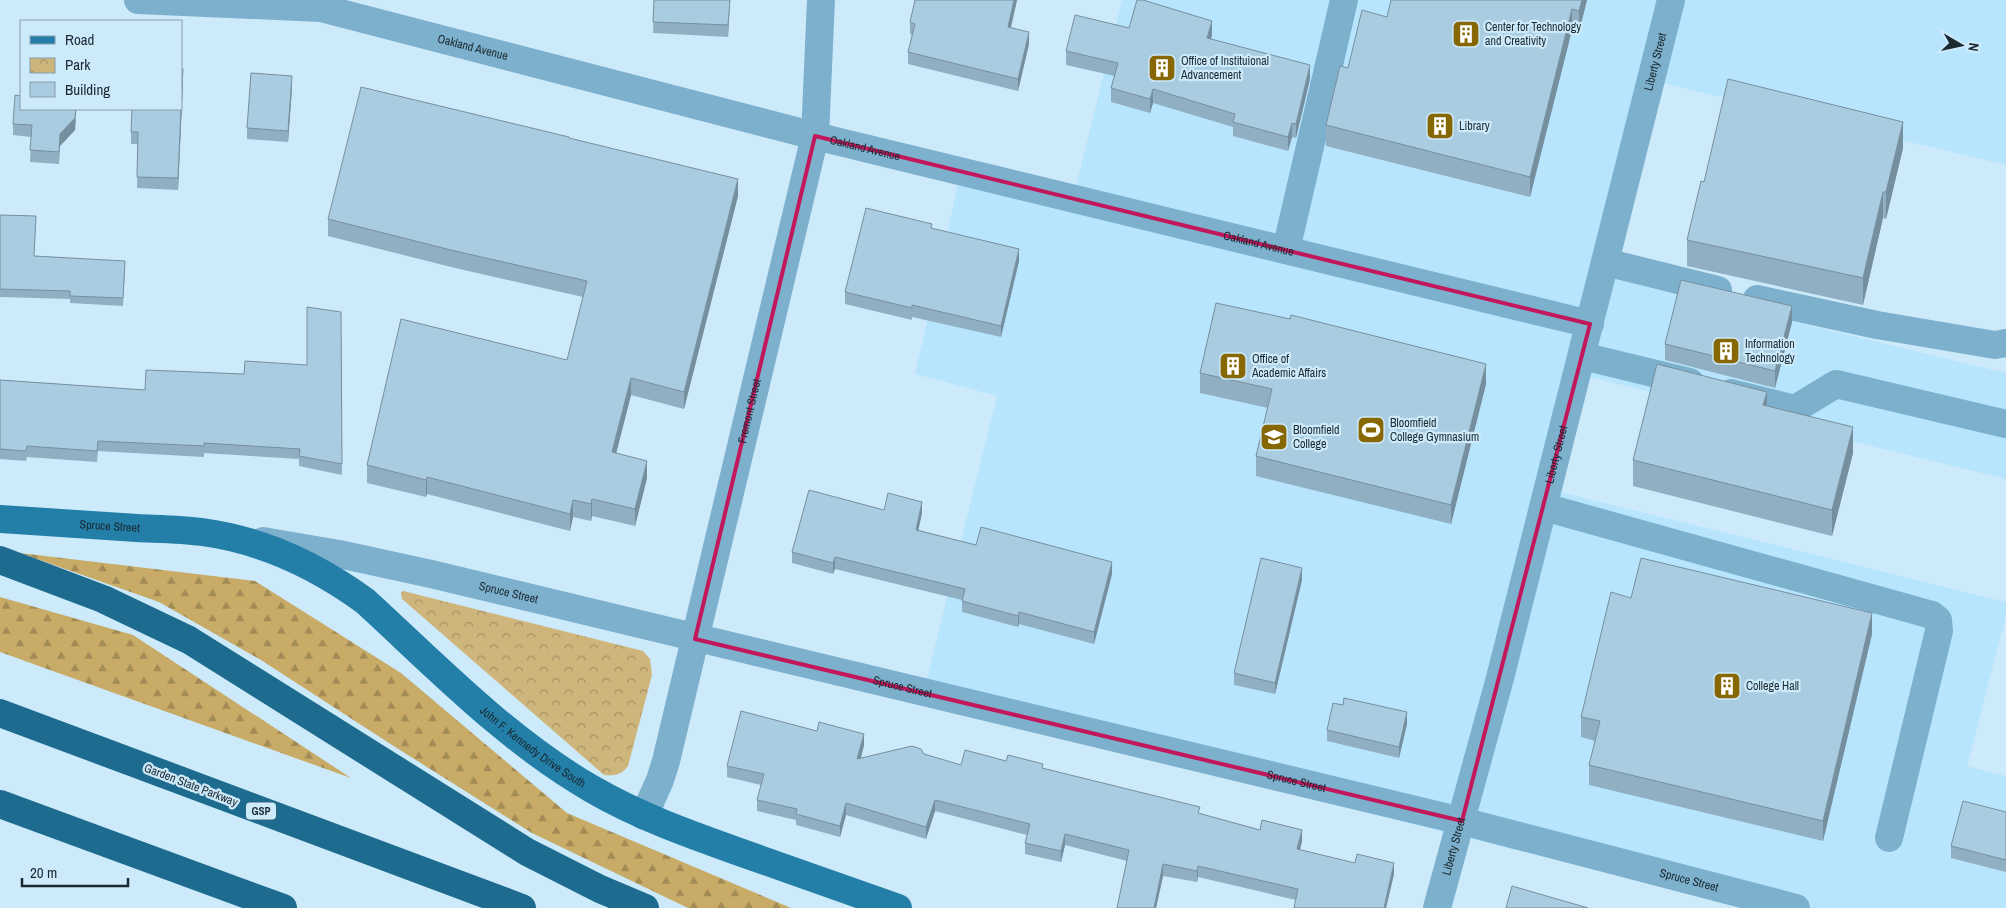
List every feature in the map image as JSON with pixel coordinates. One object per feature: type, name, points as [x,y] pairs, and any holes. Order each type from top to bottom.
[{"type":"highway","points":[[0,560],[104,600],[189,640],[527,852],[600,889],[645,908]]},
{"type":"highway","name":"Garden State Parkway","points":[[0,713],[522,908]]},
{"type":"highway","points":[[0,804],[283,908]]},
{"type":"main road","name":"Spruce Street","points":[[0,519],[202,532]]},
{"type":"main road","name":"John F. Kennedy Drive South","points":[[202,532],[262,547],[288,556],[340,583],[365,601],[485,710],[537,753],[591,789],[644,816],[678,830],[898,908]]},
{"type":"street","name":"Oakland Avenue","points":[[138,0],[321,8],[815,136],[1590,324]]},
{"type":"street","name":"Fremont Street","points":[[644,816],[660,780],[815,136],[821,0]]},
{"type":"street","points":[[1286,250],[1344,0]]},
{"type":"street","name":"Liberty Street","points":[[1437,908],[1462,822],[1544,507],[1671,0]]},
{"type":"street","points":[[1605,262],[1745,297],[1877,325],[1995,345],[2006,343]]},
{"type":"street","points":[[1582,356],[1795,409],[1836,384],[2006,424]]},
{"type":"street","points":[[1544,507],[1932,615],[1938,620],[1939,631],[1889,838]]},
{"type":"street","name":"Spruce Street","points":[[202,532],[339,554],[1462,822],[1796,908]]},
{"type":"highlighted area","points":[[815,136],[1590,324],[1462,821],[695,639]]},
{"type":"shaded area","name":"Bloomfield College","points":[[1122,0],[1668,0],[1602,275],[2006,373],[2006,479],[1577,374],[1548,489],[2006,602],[2006,616],[1967,766],[2006,776],[2006,908],[1749,908],[921,702],[997,396],[915,374],[961,171],[1073,198]]},
{"type":"shaded area","points":[[1680,0],[2006,0],[2006,165],[1659,82]]},
{"type":"green space","points":[[20,553],[255,581],[401,673],[567,813],[791,908],[688,908],[532,833],[261,660],[159,602]]},
{"type":"green space","points":[[403,591],[643,651],[650,659],[652,675],[628,766],[618,774],[604,775],[402,599],[401,593]]},
{"type":"green space","points":[[0,597],[133,635],[351,778],[0,652]]},
{"type":"building","points":[[654,0],[730,0],[728,25],[653,22]]},
{"type":"building","points":[[915,0],[1014,0],[1008,27],[1029,32],[1018,79],[908,52],[915,24],[910,22]]},
{"type":"building","points":[[1137,0],[1143,0],[1212,21],[1207,38],[1310,65],[1296,124],[1292,123],[1288,137],[1233,122],[1235,114],[1153,89],[1150,99],[1111,88],[1118,63],[1066,51],[1075,15],[1129,28]]},
{"type":"building","name":"Library","points":[[1391,0],[1582,0],[1579,11],[1572,9],[1530,177],[1326,125],[1340,66],[1348,68],[1362,10],[1387,17]]},
{"type":"building","points":[[251,73],[292,76],[288,131],[247,128]]},
{"type":"building","points":[[1728,79],[1903,122],[1886,192],[1883,192],[1863,278],[1687,240],[1701,181],[1704,182]]},
{"type":"building","points":[[361,87],[738,179],[684,392],[631,378],[612,452],[647,461],[635,509],[592,499],[591,504],[573,500],[570,514],[427,477],[426,480],[367,465],[401,319],[567,360],[587,281],[455,251],[328,219]]},
{"type":"building","points":[[15,95],[20,96],[20,110],[76,110],[75,118],[60,134],[59,152],[30,150],[32,125],[13,124]]},
{"type":"building","points":[[132,110],[181,110],[178,178],[137,177],[138,132],[131,132]]},
{"type":"building","points":[[866,208],[932,224],[931,228],[1019,249],[1001,326],[912,305],[912,308],[845,292]]},
{"type":"building","points":[[0,215],[36,216],[34,256],[125,261],[123,298],[70,296],[70,291],[0,289]]},
{"type":"building","points":[[1681,280],[1792,306],[1775,371],[1665,344]]},
{"type":"building","name":"Bloomfield College Gymnasium","points":[[1216,303],[1290,319],[1291,315],[1486,364],[1451,505],[1256,456],[1272,389],[1200,373]]},
{"type":"building","points":[[307,307],[341,312],[342,464],[299,456],[300,449],[204,443],[204,446],[98,441],[97,451],[27,446],[26,451],[0,449],[0,380],[145,390],[146,370],[244,374],[245,361],[307,365]]},
{"type":"building","points":[[1657,364],[1767,392],[1763,405],[1853,427],[1832,510],[1633,460]]},
{"type":"building","points":[[809,490],[884,510],[888,493],[922,502],[916,530],[976,545],[981,527],[1112,562],[1094,632],[1019,612],[1018,616],[962,601],[965,589],[835,557],[833,563],[792,552]]},
{"type":"building","points":[[1261,558],[1302,568],[1275,683],[1234,673]]},
{"type":"building","name":"College Hall","points":[[1641,558],[1872,613],[1823,821],[1589,765],[1600,721],[1581,717],[1611,592],[1631,598]]},
{"type":"building","points":[[1344,698],[1407,712],[1399,747],[1327,730],[1333,703],[1343,705]]},
{"type":"building","points":[[741,711],[817,731],[819,722],[864,734],[857,759],[912,746],[921,749],[924,754],[961,765],[965,750],[1006,761],[1008,755],[1043,764],[1042,768],[1200,807],[1198,813],[1260,830],[1262,820],[1302,830],[1297,849],[1355,863],[1357,854],[1394,863],[1384,908],[1294,908],[1298,889],[1198,866],[1197,871],[1163,864],[1154,908],[1117,908],[1129,850],[1065,834],[1061,851],[1025,843],[1030,824],[935,800],[926,827],[846,803],[840,826],[796,814],[797,809],[757,800],[764,774],[727,766]]},
{"type":"building","points":[[1963,801],[2006,812],[2006,860],[1951,846]]},
{"type":"building","points":[[1512,886],[1588,908],[1506,908]]},
{"type":"place","name":"Center for Technology and Creativity","points":[[1466,34]]},
{"type":"place","name":"Office of Instituional Advancement","points":[[1162,68]]},
{"type":"place","name":"Library","points":[[1440,126]]},
{"type":"place","name":"Information Technology","points":[[1726,351]]},
{"type":"place","name":"Office of Academic Affairs","points":[[1233,366]]},
{"type":"place","name":"Bloomfield College Gymnasium","points":[[1371,430]]},
{"type":"place","name":"Bloomfield College","points":[[1274,437]]},
{"type":"place","name":"College Hall","points":[[1727,686]]}]
